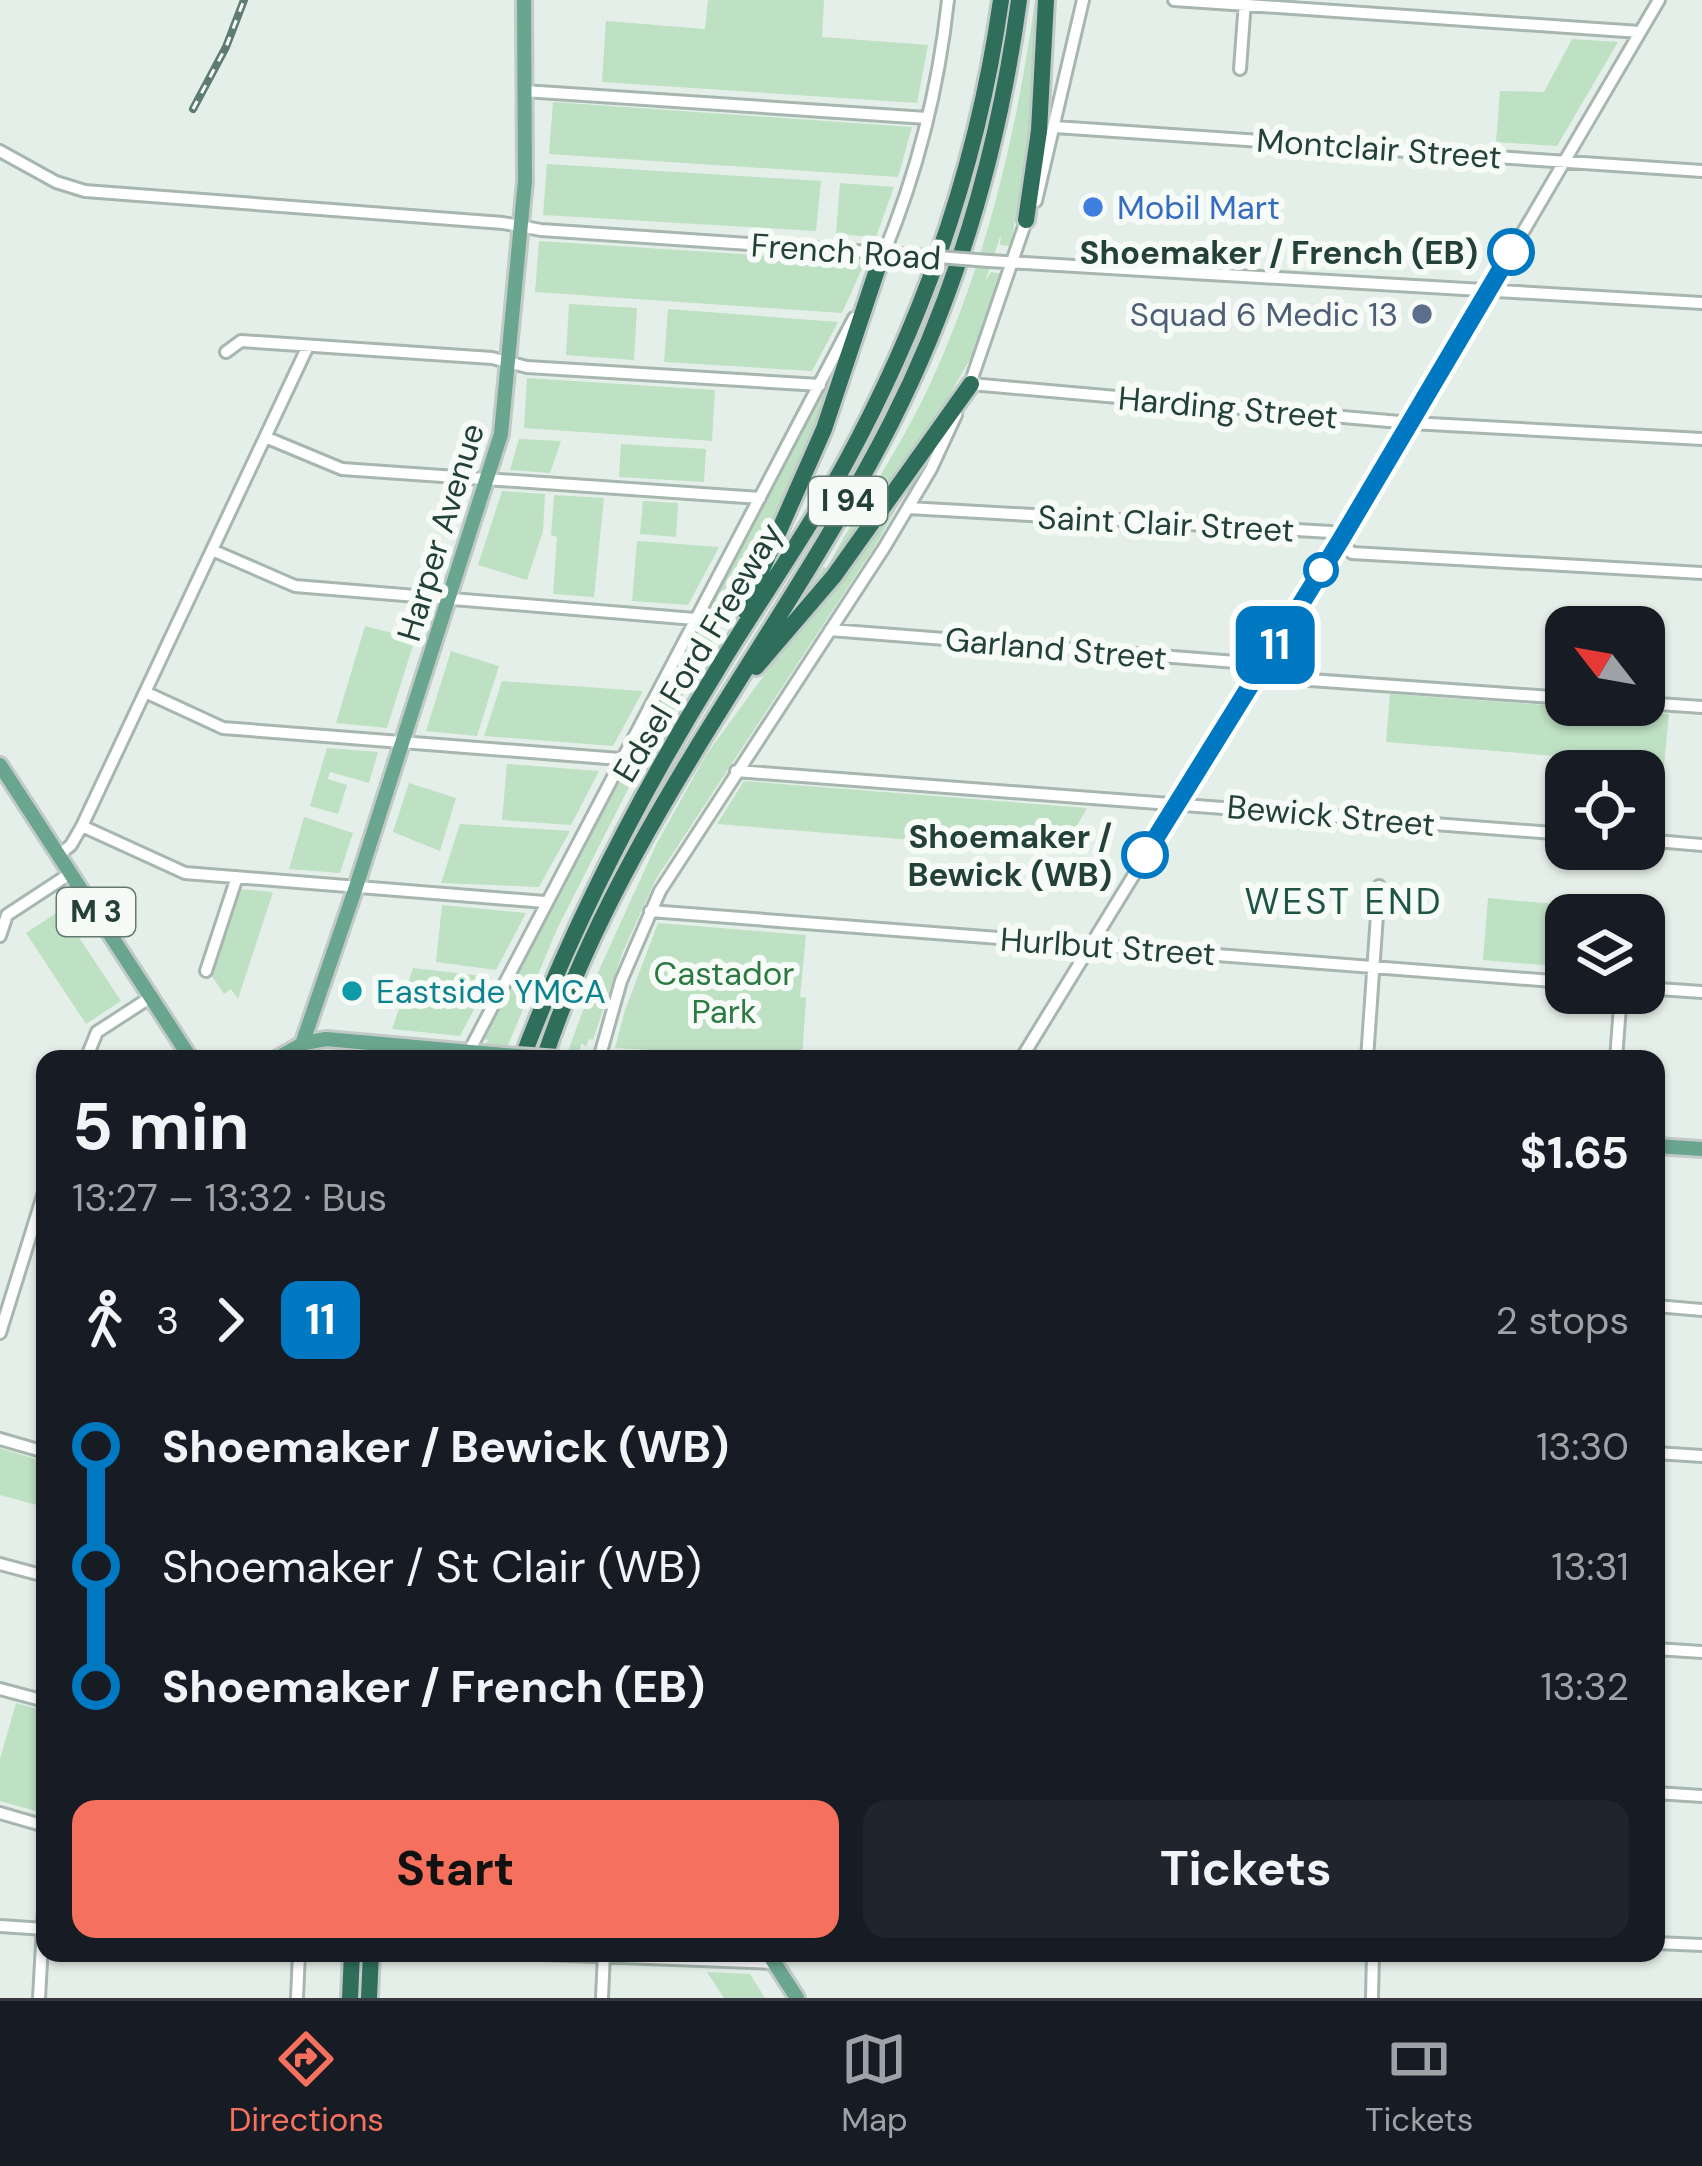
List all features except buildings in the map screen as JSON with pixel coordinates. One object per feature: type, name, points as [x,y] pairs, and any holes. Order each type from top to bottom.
[{"type":"highway","name":"Edsel Ford Freeway","points":[[517,1050],[673,743],[846,463],[891,374],[930,281],[978,130],[1001,0]]},
{"type":"highway","name":"Edsel Ford Freeway","points":[[549,1050],[576,974],[686,763],[851,496],[923,357],[954,281],[992,144],[1019,0]]},
{"type":"highway","points":[[1025,220],[1039,131],[1046,0]]},
{"type":"highway","points":[[718,668],[824,429],[880,261]]},
{"type":"highway","points":[[721,709],[834,576],[971,385]]},
{"type":"highway","points":[[350,1998],[352,1962]]},
{"type":"highway","points":[[369,1998],[371,1962]]},
{"type":"main road","name":"Harper Avenue","points":[[301,1050],[501,434],[526,160],[524,0]]},
{"type":"main road","name":"M 3","points":[[0,765],[185,1050]]},
{"type":"main road","points":[[292,1050],[326,1039],[422,1050]]},
{"type":"main road","points":[[1665,1147],[1702,1149]]},
{"type":"main road","points":[[774,1962],[797,1998]]},
{"type":"street","name":"Edsel Ford Freeway","points":[[469,1050],[820,386],[880,261],[927,118],[947,0]]},
{"type":"street","points":[[602,1050],[621,981],[650,911],[908,508],[971,385],[1025,220],[1036,200],[1083,0]]},
{"type":"street","points":[[1174,0],[1640,32]]},
{"type":"street","points":[[1027,1050],[1411,423],[1659,0]]},
{"type":"street","points":[[1240,69],[1245,2]]},
{"type":"street","points":[[524,91],[927,118]]},
{"type":"street","name":"Montclair Street","points":[[1055,127],[1702,171]]},
{"type":"street","name":"French Road","points":[[0,151],[77,190],[880,261],[913,255],[1702,303]]},
{"type":"street","points":[[226,352],[242,341],[820,386]]},
{"type":"street","points":[[59,855],[82,826],[308,346]]},
{"type":"street","name":"Harding Street","points":[[971,385],[1411,423],[1702,440]]},
{"type":"street","points":[[265,437],[342,470],[760,498]]},
{"type":"street","name":"Saint Clair Street","points":[[908,508],[1331,532],[1352,553],[1702,573]]},
{"type":"street","points":[[212,550],[295,586],[694,619]]},
{"type":"street","name":"Garland Street","points":[[830,630],[1249,663],[1268,677],[1545,697]]},
{"type":"street","points":[[145,692],[223,728],[620,759]]},
{"type":"street","points":[[1665,705],[1702,707]]},
{"type":"street","name":"Bewick Street","points":[[736,771],[1545,832]]},
{"type":"street","points":[[82,826],[177,871],[545,902]]},
{"type":"street","points":[[1665,842],[1702,845]]},
{"type":"street","points":[[0,936],[7,915],[70,873]]},
{"type":"street","points":[[206,971],[237,877]]},
{"type":"street","points":[[1368,1050],[1379,886]]},
{"type":"street","name":"Hurlbut Street","points":[[650,911],[1545,980]]},
{"type":"street","points":[[1665,989],[1702,992]]},
{"type":"street","points":[[90,1050],[97,1032],[151,997]]},
{"type":"street","points":[[1617,1050],[1620,1014]]},
{"type":"street","points":[[0,1333],[36,1219]]},
{"type":"street","points":[[1665,1307],[1702,1310]]},
{"type":"street","points":[[0,1439],[36,1449]]},
{"type":"street","points":[[1665,1454],[1702,1456]]},
{"type":"street","points":[[0,1564],[36,1574]]},
{"type":"street","points":[[1665,1650],[1702,1652]]},
{"type":"street","points":[[0,1689],[36,1699]]},
{"type":"street","points":[[1665,1794],[1702,1796]]},
{"type":"street","points":[[0,1814],[36,1824]]},
{"type":"street","points":[[0,1926],[36,1928]]},
{"type":"street","points":[[1665,1943],[1702,1945]]},
{"type":"street","points":[[39,1998],[42,1962]]},
{"type":"street","points":[[297,1998],[299,1962]]},
{"type":"street","points":[[602,1998],[604,1962]]},
{"type":"street","points":[[1372,1998],[1373,1962]]},
{"type":"green space","points":[[708,0],[824,0],[822,37],[928,45],[917,103],[602,82],[606,21],[705,29]]},
{"type":"green space","points":[[1035,0],[1046,0],[1045,18],[1011,246],[1000,245],[1001,234],[985,282],[991,272],[1002,274],[973,354],[937,417],[807,599],[804,597],[823,567],[827,568],[912,421],[964,303],[1007,154]]},
{"type":"green space","points":[[1572,39],[1618,42],[1557,146],[1496,142],[1500,91],[1544,92]]},
{"type":"green space","points":[[553,102],[912,127],[898,177],[549,154]]},
{"type":"green space","points":[[547,164],[821,181],[816,231],[543,215]]},
{"type":"green space","points":[[840,183],[894,187],[876,237],[836,234]]},
{"type":"green space","points":[[539,241],[865,262],[842,313],[535,292]]},
{"type":"green space","points":[[569,304],[637,308],[634,360],[566,355]]},
{"type":"green space","points":[[668,309],[838,322],[812,371],[664,362]]},
{"type":"green space","points":[[840,361],[803,459],[759,554],[659,737],[655,736],[558,927],[506,1050],[484,1050],[488,1040],[479,1038]]},
{"type":"green space","points":[[527,378],[715,390],[712,441],[524,428]]},
{"type":"green space","points":[[519,439],[561,441],[550,473],[510,470]]},
{"type":"green space","points":[[621,444],[706,449],[704,482],[619,477]]},
{"type":"green space","points":[[933,444],[875,546],[656,879],[622,954],[593,1040],[586,1047],[582,1043],[579,1050],[568,1050],[657,843],[706,755]]},
{"type":"green space","points":[[502,491],[545,494],[543,531],[527,580],[478,565]]},
{"type":"green space","points":[[554,495],[604,498],[594,597],[553,594]]},
{"type":"green space","points":[[643,501],[678,503],[676,537],[640,534]]},
{"type":"green space","points":[[637,541],[719,547],[688,605],[632,601]]},
{"type":"green space","points":[[365,626],[415,639],[387,728],[336,723]]},
{"type":"green space","points":[[451,651],[499,666],[477,736],[426,731]]},
{"type":"green space","points":[[502,681],[643,691],[613,746],[484,736]]},
{"type":"green space","points":[[1390,694],[1545,705],[1545,726],[1665,726],[1665,714],[1669,714],[1665,755],[1665,750],[1545,750],[1545,755],[1386,742]]},
{"type":"green space","points":[[327,748],[378,752],[369,783],[330,772],[328,779],[347,785],[338,814],[310,806]]},
{"type":"green space","points":[[507,764],[599,771],[571,825],[502,820]]},
{"type":"green space","points":[[744,781],[1087,808],[1062,852],[717,824]]},
{"type":"green space","points":[[409,783],[456,798],[440,851],[393,832]]},
{"type":"green space","points":[[304,817],[353,833],[340,873],[289,869]]},
{"type":"green space","points":[[460,824],[570,831],[539,887],[441,883]]},
{"type":"green space","points":[[240,889],[273,892],[238,999],[231,989],[224,994],[211,975]]},
{"type":"green space","points":[[1488,898],[1545,903],[1545,965],[1483,960]]},
{"type":"green space","points":[[442,905],[526,913],[496,970],[436,962]]},
{"type":"green space","points":[[61,910],[121,1001],[86,1024],[26,933]]},
{"type":"green space","name":"Castador Park","points":[[658,923],[806,935],[800,997],[806,998],[803,1050],[615,1048]]},
{"type":"green space","points":[[413,968],[491,977],[460,1036],[392,1029]]},
{"type":"green space","points":[[0,1448],[36,1459],[36,1505],[0,1495]]},
{"type":"green space","points":[[16,1703],[36,1709],[36,1811],[0,1801],[0,1759]]},
{"type":"green space","points":[[707,1972],[750,1974],[765,1998],[724,1998]]},
{"type":"railway","points":[[193,109],[226,47],[244,0]]},
{"type":"bus line","name":"11","points":[[1145,855],[1340,541],[1511,252]]},
{"type":"place","name":"Mobil Mart","points":[[1093,207]]},
{"type":"place","name":"Shoemaker / French (EB)","points":[[1511,252]]},
{"type":"place","name":"Squad 6 Medic 13","points":[[1422,314]]},
{"type":"place","name":"Shoemaker / Bewick (WB)","points":[[1145,855]]},
{"type":"place","name":"Eastside YMCA","points":[[352,991]]},
{"type":"district","name":"WEST END","points":[[1344,901]]}]
